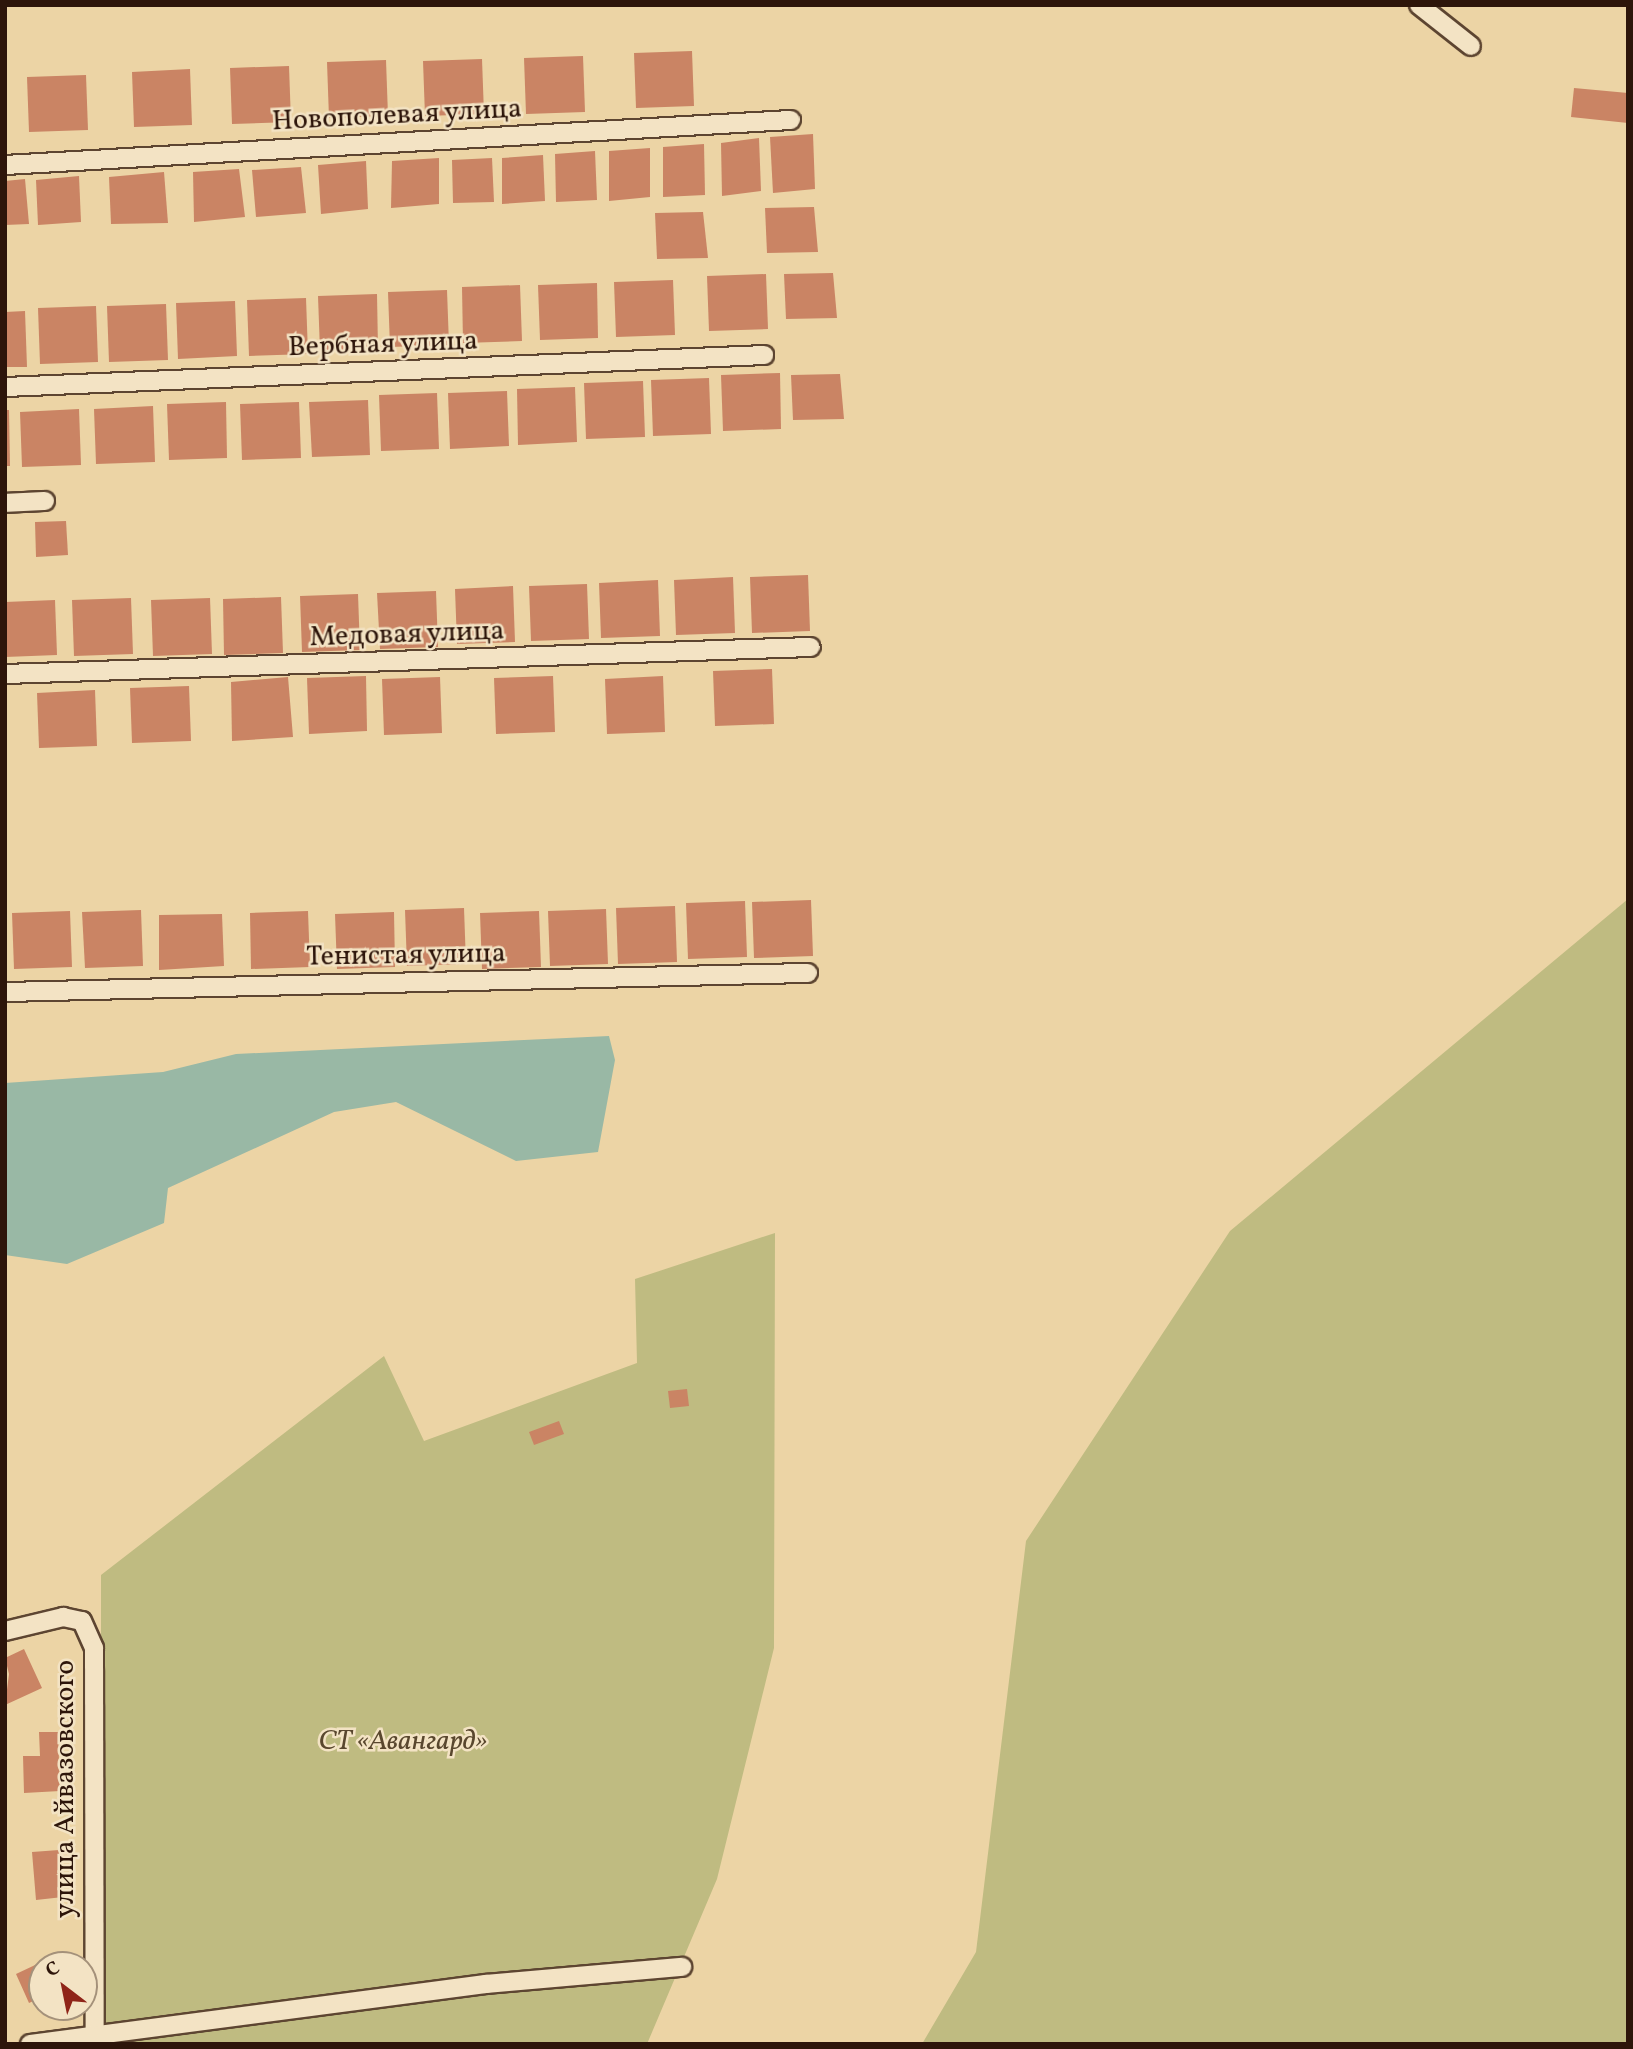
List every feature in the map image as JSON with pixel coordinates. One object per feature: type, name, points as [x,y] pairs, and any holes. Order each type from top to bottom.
[{"type":"street","points":[[1419,5],[1471,46]]},
{"type":"street","name":"Новополевая улица","points":[[5,165],[791,120]]},
{"type":"street","name":"Вербная улица","points":[[5,387],[764,355]]},
{"type":"street","points":[[5,503],[45,501]]},
{"type":"street","name":"Медовая улица","points":[[5,674],[811,647]]},
{"type":"street","name":"Тенистая улица","points":[[5,992],[808,973]]},
{"type":"street","name":"улица Айвазовского","points":[[5,1631],[63,1617],[82,1621],[94,1648],[95,2040]]},
{"type":"street","points":[[30,2044],[95,2040],[486,1984],[682,1967]]},
{"type":"green space","points":[[1628,899],[1628,2044],[922,2044],[976,1952],[1026,1541],[1230,1231]]},
{"type":"green space","name":"СТ «Авангард»","points":[[775,1233],[774,1648],[717,1879],[647,2044],[101,2044],[101,1575],[384,1356],[424,1441],[637,1363],[635,1279]]},
{"type":"shaded area","points":[[609,1036],[615,1060],[598,1152],[516,1161],[396,1102],[334,1112],[168,1188],[164,1223],[67,1264],[5,1255],[5,1083],[163,1072],[236,1054]]},
{"type":"building","points":[[692,51],[694,106],[636,108],[634,53]]},
{"type":"building","points":[[583,56],[585,112],[526,114],[524,58]]},
{"type":"building","points":[[482,59],[484,114],[425,116],[423,61]]},
{"type":"building","points":[[386,60],[388,116],[329,118],[327,62]]},
{"type":"building","points":[[289,66],[291,122],[232,124],[230,68]]},
{"type":"building","points":[[190,69],[192,125],[134,127],[132,72]]},
{"type":"building","points":[[86,75],[88,130],[29,132],[27,77]]},
{"type":"building","points":[[1574,88],[1628,93],[1628,123],[1571,117]]},
{"type":"building","points":[[813,134],[815,189],[773,193],[770,137]]},
{"type":"building","points":[[759,138],[761,191],[722,196],[721,143]]},
{"type":"building","points":[[704,144],[705,195],[663,197],[663,147]]},
{"type":"building","points":[[650,148],[650,197],[609,201],[609,151]]},
{"type":"building","points":[[595,151],[597,200],[556,202],[555,154]]},
{"type":"building","points":[[543,155],[545,201],[502,204],[502,158]]},
{"type":"building","points":[[439,158],[439,204],[391,208],[392,161]]},
{"type":"building","points":[[492,158],[494,202],[453,203],[452,160]]},
{"type":"building","points":[[366,161],[368,209],[321,214],[318,165]]},
{"type":"building","points":[[301,167],[306,213],[256,217],[252,170]]},
{"type":"building","points":[[239,169],[245,217],[194,222],[193,172]]},
{"type":"building","points":[[164,172],[168,223],[111,224],[109,177]]},
{"type":"building","points":[[79,176],[81,222],[38,225],[36,180]]},
{"type":"building","points":[[25,179],[29,224],[5,225],[5,181]]},
{"type":"building","points":[[814,207],[818,252],[767,253],[765,208]]},
{"type":"building","points":[[703,212],[708,258],[657,259],[655,213]]},
{"type":"building","points":[[833,273],[837,318],[786,319],[784,274]]},
{"type":"building","points":[[766,274],[768,329],[709,331],[707,276]]},
{"type":"building","points":[[673,280],[675,335],[616,337],[614,282]]},
{"type":"building","points":[[597,283],[598,338],[540,340],[538,285]]},
{"type":"building","points":[[520,285],[522,341],[463,343],[462,287]]},
{"type":"building","points":[[447,290],[449,345],[390,347],[388,292]]},
{"type":"building","points":[[377,294],[378,349],[320,351],[318,296]]},
{"type":"building","points":[[306,298],[308,354],[249,356],[247,300]]},
{"type":"building","points":[[235,301],[237,356],[178,359],[176,303]]},
{"type":"building","points":[[166,304],[168,360],[109,362],[107,306]]},
{"type":"building","points":[[96,306],[98,362],[40,364],[38,308]]},
{"type":"building","points":[[25,311],[27,367],[5,367],[5,312]]},
{"type":"building","points":[[780,373],[781,429],[723,431],[721,375]]},
{"type":"building","points":[[840,374],[844,419],[793,420],[791,375]]},
{"type":"building","points":[[709,378],[711,434],[653,436],[651,380]]},
{"type":"building","points":[[643,381],[645,437],[586,439],[584,383]]},
{"type":"building","points":[[575,387],[577,442],[518,445],[517,389]]},
{"type":"building","points":[[507,391],[509,446],[450,449],[448,393]]},
{"type":"building","points":[[437,393],[439,449],[381,451],[379,395]]},
{"type":"building","points":[[368,400],[370,455],[312,457],[309,402]]},
{"type":"building","points":[[226,402],[227,458],[169,460],[167,404]]},
{"type":"building","points":[[299,402],[301,458],[242,460],[240,404]]},
{"type":"building","points":[[153,406],[155,462],[96,464],[94,409]]},
{"type":"building","points":[[79,409],[81,465],[22,467],[20,412]]},
{"type":"building","points":[[5,410],[9,410],[10,466],[5,466]]},
{"type":"building","points":[[66,521],[68,555],[36,557],[35,522]]},
{"type":"building","points":[[808,575],[810,631],[752,633],[750,577]]},
{"type":"building","points":[[733,577],[735,633],[676,635],[674,580]]},
{"type":"building","points":[[658,580],[660,636],[601,638],[599,583]]},
{"type":"building","points":[[587,584],[589,639],[531,641],[529,586]]},
{"type":"building","points":[[513,586],[515,642],[457,644],[455,589]]},
{"type":"building","points":[[436,591],[438,647],[380,649],[377,593]]},
{"type":"building","points":[[358,594],[360,650],[302,652],[300,596]]},
{"type":"building","points":[[281,597],[283,653],[224,655],[223,599]]},
{"type":"building","points":[[131,598],[133,654],[74,656],[72,600]]},
{"type":"building","points":[[210,598],[212,654],[153,656],[151,600]]},
{"type":"building","points":[[55,600],[57,655],[5,657],[5,602]]},
{"type":"building","points":[[772,669],[774,724],[715,726],[713,671]]},
{"type":"building","points":[[366,676],[367,731],[309,734],[307,678]]},
{"type":"building","points":[[553,676],[555,732],[496,734],[494,678]]},
{"type":"building","points":[[663,676],[665,732],[607,734],[605,679]]},
{"type":"building","points":[[288,677],[293,737],[232,741],[231,682]]},
{"type":"building","points":[[440,677],[442,733],[384,735],[382,679]]},
{"type":"building","points":[[189,686],[191,741],[132,743],[130,688]]},
{"type":"building","points":[[95,690],[97,746],[39,748],[37,693]]},
{"type":"building","points":[[811,900],[813,956],[754,958],[752,902]]},
{"type":"building","points":[[745,901],[747,957],[688,959],[686,903]]},
{"type":"building","points":[[675,906],[677,962],[618,964],[616,908]]},
{"type":"building","points":[[464,908],[466,964],[407,966],[405,910]]},
{"type":"building","points":[[606,909],[608,964],[550,966],[548,911]]},
{"type":"building","points":[[141,910],[143,966],[85,968],[82,912]]},
{"type":"building","points":[[70,911],[72,967],[14,969],[12,913]]},
{"type":"building","points":[[308,911],[310,967],[251,969],[250,913]]},
{"type":"building","points":[[539,911],[541,967],[482,969],[480,913]]},
{"type":"building","points":[[394,912],[395,967],[337,969],[335,914]]},
{"type":"building","points":[[222,914],[224,966],[159,970],[159,915]]},
{"type":"building","points":[[687,1389],[689,1406],[670,1408],[668,1391]]},
{"type":"building","points":[[559,1421],[564,1434],[534,1445],[529,1432]]},
{"type":"building","points":[[24,1649],[42,1688],[5,1705],[9,1674],[5,1658]]},
{"type":"building","points":[[39,1732],[58,1732],[60,1791],[24,1793],[23,1756],[40,1756]]},
{"type":"building","points":[[59,1850],[63,1897],[36,1900],[32,1852]]},
{"type":"building","points":[[28,1968],[28,2001],[16,1974]]}]
